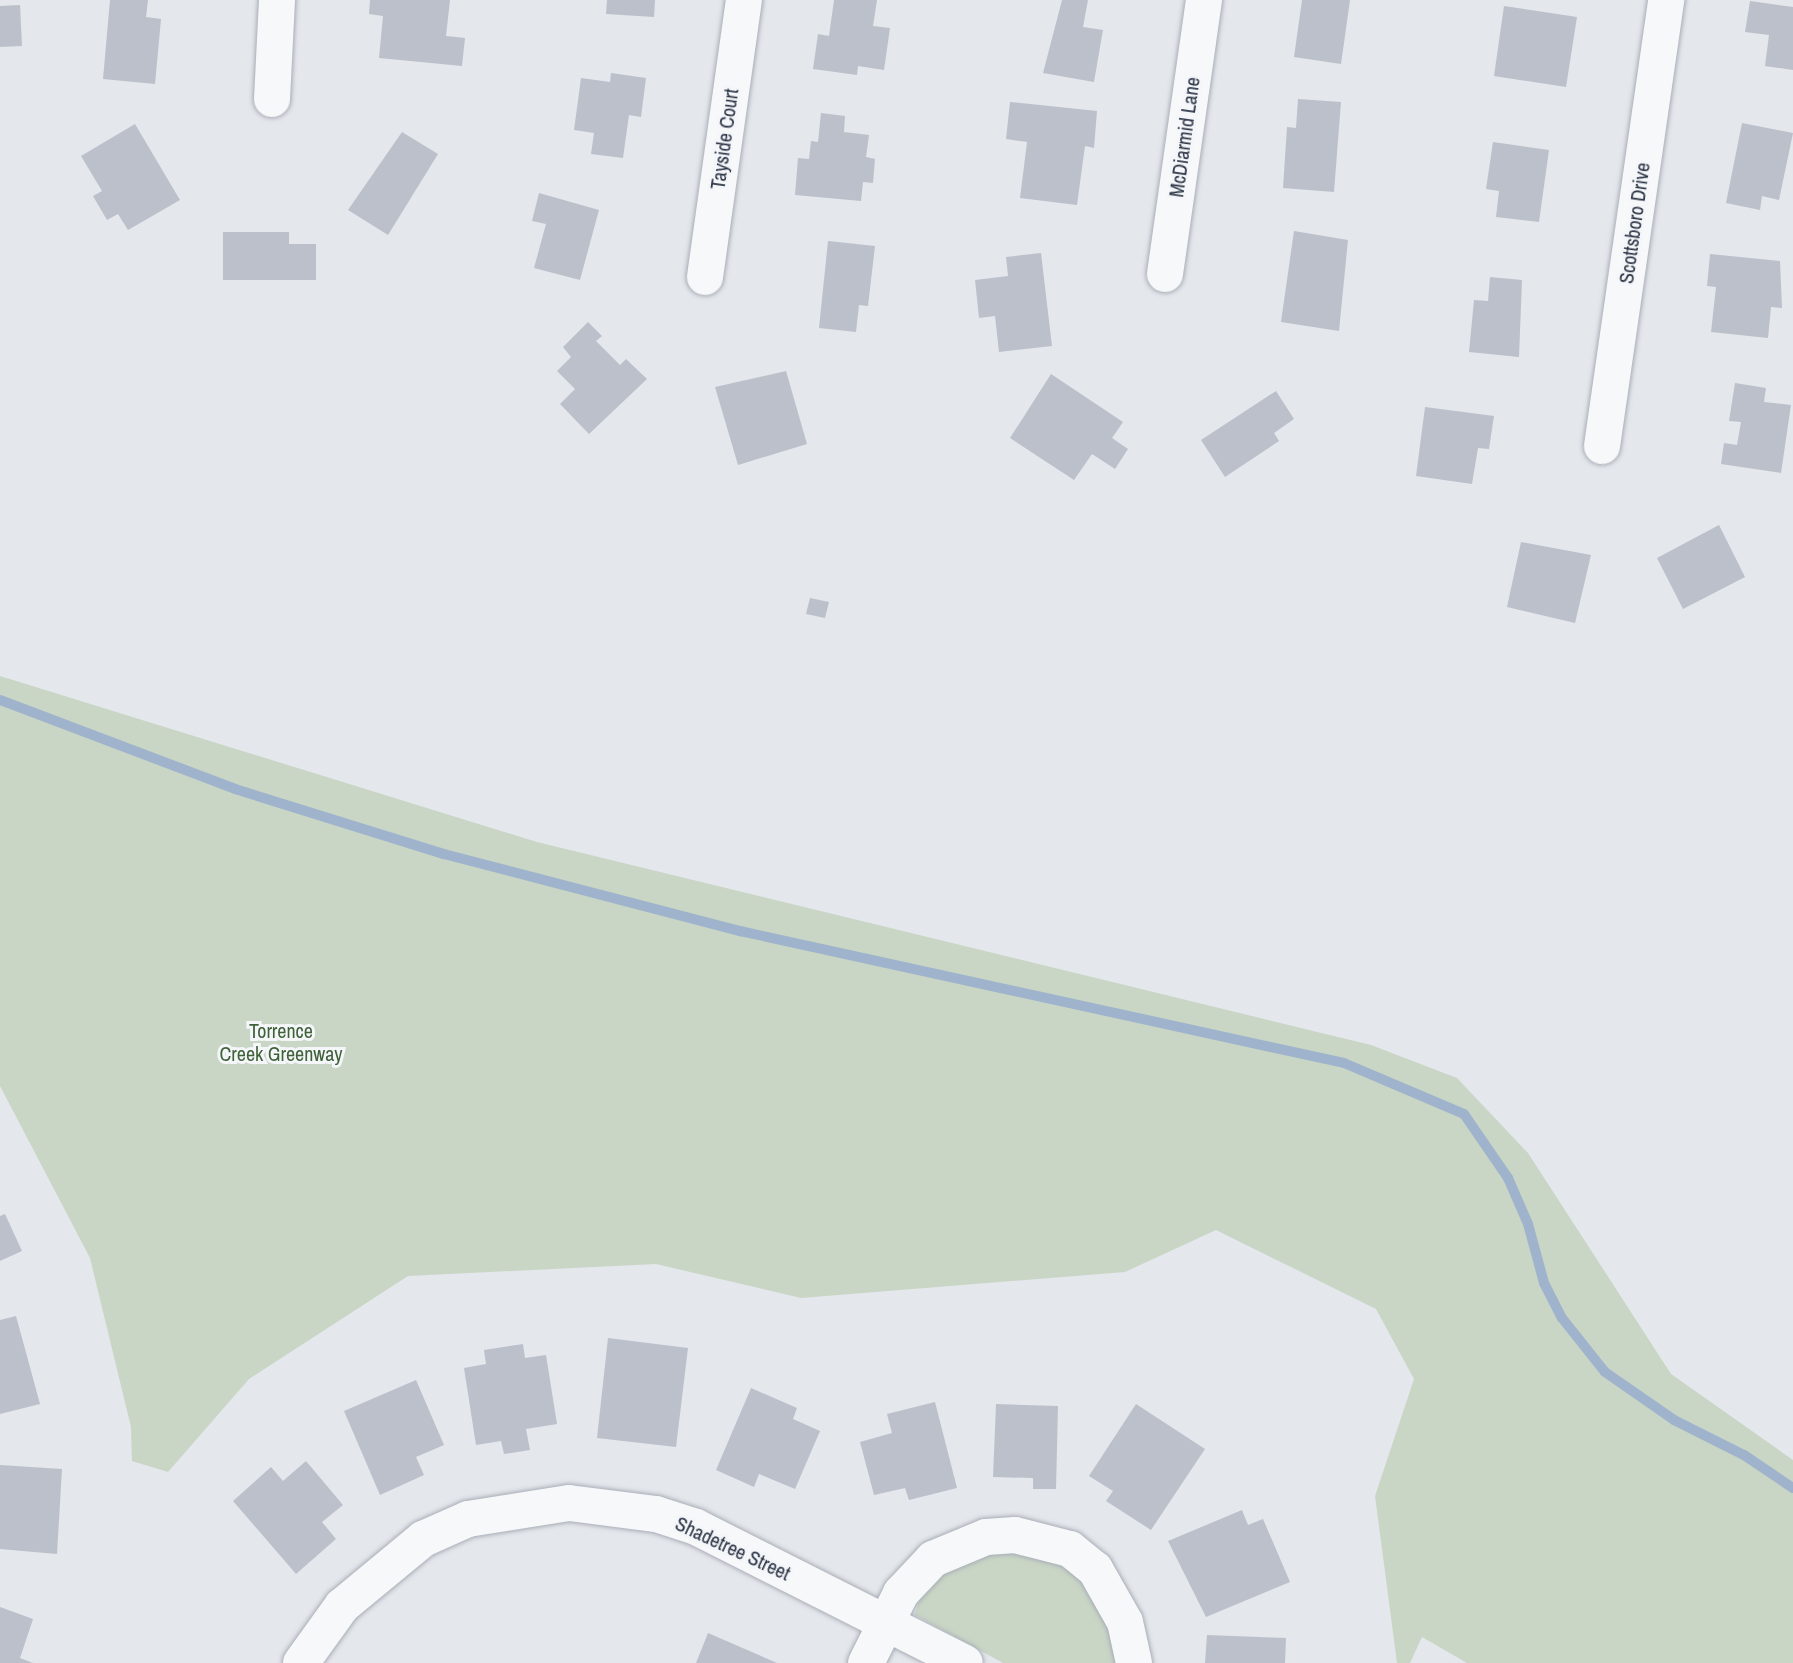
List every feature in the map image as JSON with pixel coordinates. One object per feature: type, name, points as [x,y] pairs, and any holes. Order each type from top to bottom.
[{"type":"street","points":[[272,99],[277,0]]},
{"type":"street","name":"Tayside Court","points":[[705,277],[744,0]]},
{"type":"street","name":"McDiarmid Lane","points":[[1165,274],[1204,0]]},
{"type":"street","name":"Scottsboro Drive","points":[[1602,446],[1666,0]]},
{"type":"street","name":"Shadetree Street","points":[[301,1663],[342,1606],[423,1539],[468,1519],[569,1503],[656,1514],[696,1527],[965,1663]]},
{"type":"street","points":[[866,1663],[901,1593],[933,1559],[986,1537],[1044,1538],[1070,1549],[1113,1594],[1134,1663]]},
{"type":"green space","name":"Torrence Creek Greenway","points":[[0,676],[537,842],[1371,1045],[1457,1078],[1528,1153],[1671,1374],[1793,1460],[1793,1663],[1467,1663],[1422,1637],[1410,1663],[1397,1663],[1375,1496],[1414,1379],[1376,1309],[1216,1230],[1125,1272],[801,1298],[656,1264],[408,1276],[249,1379],[168,1472],[132,1461],[131,1427],[90,1258],[0,1086]]},
{"type":"green space","points":[[1020,1553],[1064,1567],[1099,1597],[1119,1663],[1003,1663],[915,1615],[920,1596],[948,1569],[978,1556]]},
{"type":"building","points":[[110,0],[148,0],[146,17],[161,19],[155,84],[103,79]]},
{"type":"building","points":[[370,0],[450,0],[446,36],[465,38],[462,66],[379,58],[383,16],[369,14]]},
{"type":"building","points":[[607,0],[655,0],[654,17],[606,14]]},
{"type":"building","points":[[834,0],[877,0],[873,26],[890,28],[884,70],[858,66],[857,75],[813,69],[818,34],[829,36]]},
{"type":"building","points":[[1062,0],[1088,0],[1083,27],[1103,30],[1094,82],[1043,73]]},
{"type":"building","points":[[1302,0],[1350,0],[1341,64],[1294,57]]},
{"type":"building","points":[[1750,1],[1793,7],[1793,70],[1765,66],[1769,35],[1745,32]]},
{"type":"building","points":[[20,5],[22,46],[0,47],[0,6]]},
{"type":"building","points":[[1504,6],[1577,17],[1566,87],[1494,76]]},
{"type":"building","points":[[611,73],[646,78],[641,117],[629,115],[623,158],[591,154],[594,133],[574,130],[581,78],[610,82]]},
{"type":"building","points":[[1298,99],[1341,102],[1334,192],[1283,188],[1287,127],[1296,128]]},
{"type":"building","points":[[1010,102],[1097,111],[1094,148],[1085,146],[1077,205],[1020,198],[1027,142],[1006,139]]},
{"type":"building","points":[[821,113],[845,116],[844,132],[869,135],[866,157],[875,159],[873,183],[863,182],[861,201],[795,195],[798,158],[809,159],[811,141],[818,142]]},
{"type":"building","points":[[1742,123],[1793,133],[1779,200],[1762,196],[1760,210],[1726,203]]},
{"type":"building","points":[[135,124],[180,200],[128,230],[118,214],[107,220],[93,196],[102,191],[81,156]]},
{"type":"building","points":[[402,132],[438,154],[388,235],[348,210]]},
{"type":"building","points":[[1493,142],[1549,150],[1539,222],[1496,217],[1499,191],[1486,189]]},
{"type":"building","points":[[539,193],[599,210],[580,280],[534,268],[546,224],[532,221]]},
{"type":"building","points":[[1294,231],[1348,240],[1339,331],[1281,322]]},
{"type":"building","points":[[223,232],[289,232],[289,244],[316,244],[316,280],[223,280]]},
{"type":"building","points":[[828,241],[875,246],[868,306],[859,305],[856,332],[819,328]]},
{"type":"building","points":[[1041,253],[1052,346],[999,352],[995,316],[979,318],[975,280],[1008,276],[1006,257]]},
{"type":"building","points":[[1710,254],[1780,261],[1782,308],[1771,307],[1768,338],[1711,332],[1716,287],[1707,286]]},
{"type":"building","points":[[1490,277],[1522,280],[1519,357],[1469,352],[1474,300],[1488,301]]},
{"type":"building","points":[[588,322],[602,336],[596,341],[620,365],[626,359],[647,379],[589,434],[560,404],[575,389],[557,371],[571,357],[563,347]]},
{"type":"building","points":[[786,371],[807,444],[738,465],[715,387]]},
{"type":"building","points":[[1051,374],[1123,422],[1112,438],[1128,449],[1115,469],[1092,454],[1074,480],[1010,438]]},
{"type":"building","points":[[1735,383],[1766,388],[1764,402],[1791,405],[1781,473],[1721,464],[1724,443],[1737,445],[1741,422],[1729,421]]},
{"type":"building","points":[[1276,391],[1294,419],[1274,433],[1279,441],[1225,477],[1201,440]]},
{"type":"building","points":[[1425,407],[1494,416],[1489,449],[1478,448],[1472,484],[1416,476]]},
{"type":"building","points":[[1719,525],[1745,577],[1683,609],[1657,558]]},
{"type":"building","points":[[1521,542],[1591,555],[1575,623],[1507,607]]},
{"type":"building","points":[[810,598],[829,602],[825,618],[806,614]]},
{"type":"building","points":[[5,1214],[22,1251],[0,1261],[0,1216]]},
{"type":"building","points":[[16,1316],[40,1404],[0,1414],[0,1320]]},
{"type":"building","points":[[608,1338],[688,1348],[676,1447],[597,1438]]},
{"type":"building","points":[[523,1344],[525,1358],[546,1355],[557,1424],[526,1429],[530,1450],[504,1454],[501,1441],[476,1445],[464,1368],[486,1364],[484,1350]]},
{"type":"building","points":[[416,1380],[444,1445],[416,1457],[424,1475],[380,1495],[344,1411]]},
{"type":"building","points":[[751,1388],[797,1408],[793,1419],[820,1431],[795,1489],[759,1474],[754,1487],[716,1470]]},
{"type":"building","points":[[935,1402],[957,1488],[909,1500],[905,1488],[874,1495],[860,1442],[892,1433],[887,1414]]},
{"type":"building","points":[[996,1404],[1058,1406],[1056,1489],[1033,1489],[1033,1478],[993,1477]]},
{"type":"building","points":[[1136,1404],[1205,1449],[1151,1530],[1106,1501],[1113,1491],[1089,1476]]},
{"type":"building","points":[[306,1461],[343,1505],[322,1522],[336,1539],[296,1574],[233,1501],[271,1467],[283,1481]]},
{"type":"building","points":[[0,1465],[62,1469],[57,1554],[0,1549]]},
{"type":"building","points":[[1242,1510],[1248,1525],[1263,1519],[1290,1582],[1206,1617],[1168,1541]]},
{"type":"building","points":[[0,1607],[33,1619],[20,1658],[33,1663],[0,1663]]},
{"type":"building","points":[[708,1633],[777,1663],[696,1663]]},
{"type":"building","points":[[1207,1635],[1286,1638],[1285,1663],[1205,1663]]},
{"type":"waterway","points":[[0,700],[235,789],[444,854],[740,931],[1344,1063],[1464,1114],[1508,1178],[1528,1224],[1544,1283],[1562,1318],[1605,1372],[1674,1420],[1744,1455],[1793,1488]]}]
